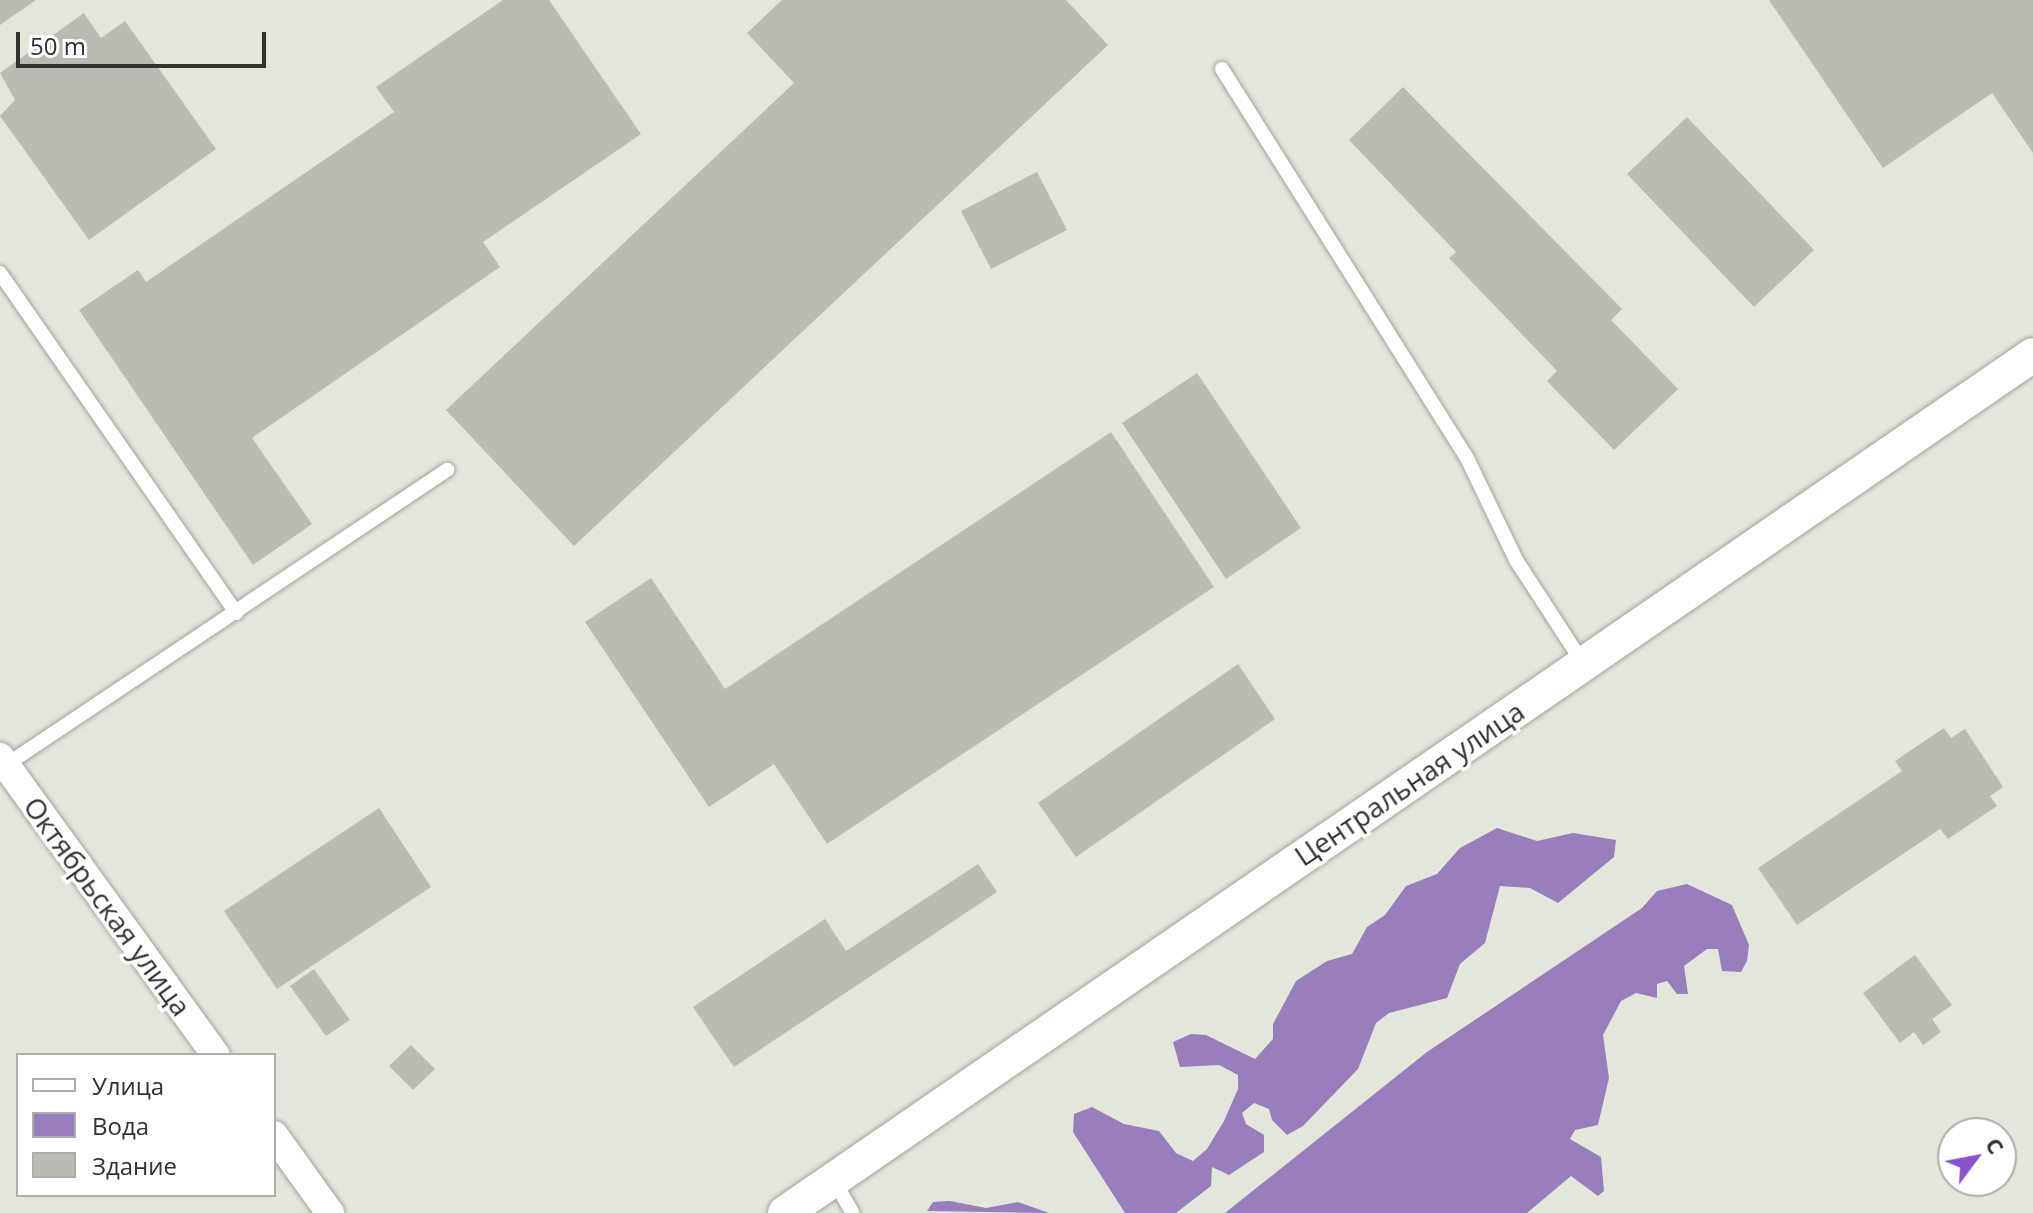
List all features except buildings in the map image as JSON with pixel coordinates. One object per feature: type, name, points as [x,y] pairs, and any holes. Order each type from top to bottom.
[{"type":"street","name":"Центральная улица","points":[[785,1213],[2033,355]]},
{"type":"street","name":"Октябрьская улица","points":[[3,761],[215,1053]]},
{"type":"street","points":[[276,1138],[330,1213]]},
{"type":"lane","points":[[1222,69],[1467,458],[1516,560],[1583,664]]},
{"type":"lane","points":[[0,273],[236,613]]},
{"type":"lane","points":[[3,761],[236,613],[447,470]]},
{"type":"lane","points":[[833,1179],[853,1213]]},
{"type":"water","points":[[1497,828],[1537,841],[1573,833],[1616,840],[1614,857],[1558,903],[1530,888],[1500,886],[1485,943],[1460,964],[1447,998],[1389,1013],[1376,1023],[1358,1069],[1303,1126],[1287,1135],[1272,1120],[1269,1109],[1254,1103],[1242,1113],[1246,1124],[1264,1135],[1264,1152],[1229,1175],[1212,1167],[1211,1186],[1176,1213],[1125,1213],[1073,1132],[1074,1114],[1092,1107],[1124,1124],[1159,1131],[1176,1153],[1193,1161],[1207,1149],[1224,1121],[1238,1089],[1238,1075],[1219,1065],[1180,1067],[1173,1042],[1191,1034],[1206,1035],[1255,1059],[1273,1039],[1273,1024],[1296,981],[1327,961],[1352,954],[1367,927],[1385,915],[1406,886],[1437,874],[1460,848]]},
{"type":"water","points":[[1687,884],[1732,905],[1749,945],[1747,961],[1741,972],[1722,971],[1718,949],[1707,949],[1684,966],[1688,994],[1677,994],[1667,981],[1657,984],[1657,998],[1636,993],[1621,1001],[1603,1035],[1609,1078],[1598,1125],[1575,1130],[1570,1139],[1601,1157],[1604,1191],[1598,1196],[1571,1176],[1527,1213],[1225,1213],[1427,1052],[1642,908],[1657,891]]},
{"type":"water","points":[[950,1201],[986,1208],[1018,1202],[1049,1213],[927,1211],[933,1202]]}]
